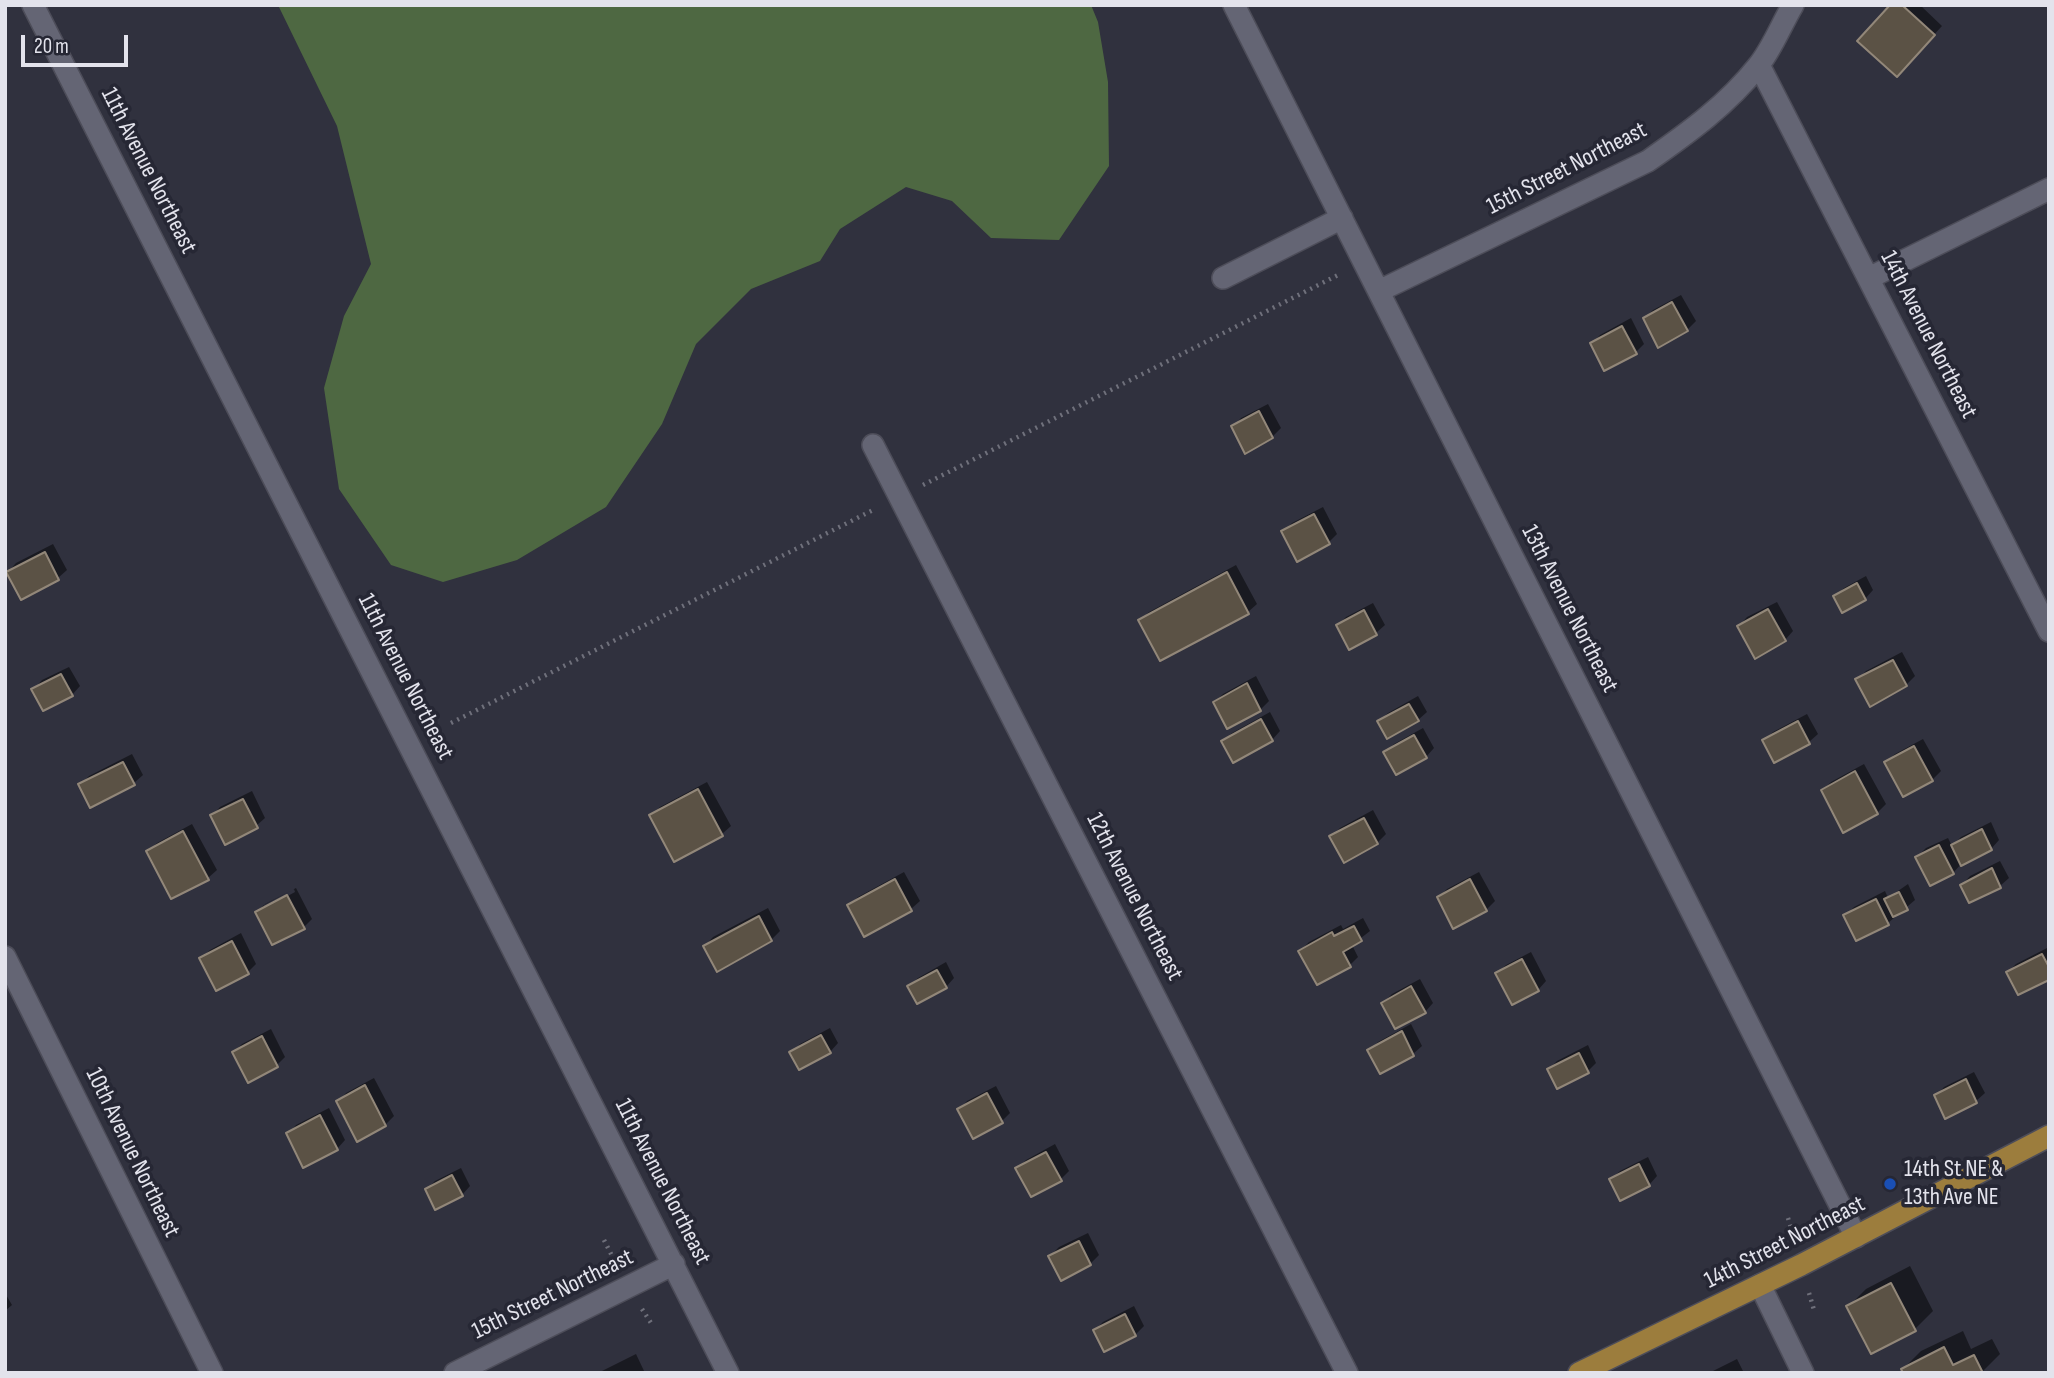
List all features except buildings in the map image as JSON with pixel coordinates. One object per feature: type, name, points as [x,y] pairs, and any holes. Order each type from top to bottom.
[{"type":"main road","name":"14th Street Northeast","points":[[1579,1373],[1856,1237],[2049,1136]]},
{"type":"street","name":"11th Avenue Northeast","points":[[33,5],[728,1373]]},
{"type":"street","name":"13th Avenue Northeast","points":[[1234,5],[1856,1237]]},
{"type":"street","name":"15th Street Northeast","points":[[1379,291],[1648,161],[1688,134],[1721,106],[1759,65],[1793,5]]},
{"type":"street","name":"14th Avenue Northeast","points":[[1759,65],[2049,631]]},
{"type":"street","points":[[1869,278],[2049,189]]},
{"type":"street","points":[[1223,278],[1342,218]]},
{"type":"street","name":"12th Avenue Northeast","points":[[873,445],[1347,1373]]},
{"type":"street","name":"10th Avenue Northeast","points":[[5,957],[212,1373]]},
{"type":"street","name":"15th Street Northeast","points":[[455,1373],[674,1264]]},
{"type":"street","points":[[1760,1285],[1803,1373]]},
{"type":"green space","points":[[278,5],[1091,5],[1098,22],[1108,82],[1109,166],[1059,240],[991,238],[952,201],[906,187],[840,229],[820,261],[751,289],[696,344],[662,424],[606,507],[517,560],[443,582],[391,565],[339,489],[324,388],[344,316],[371,264],[337,126]]},
{"type":"place","name":"14th St NE & 13th Ave NE","points":[[1890,1184]]}]
